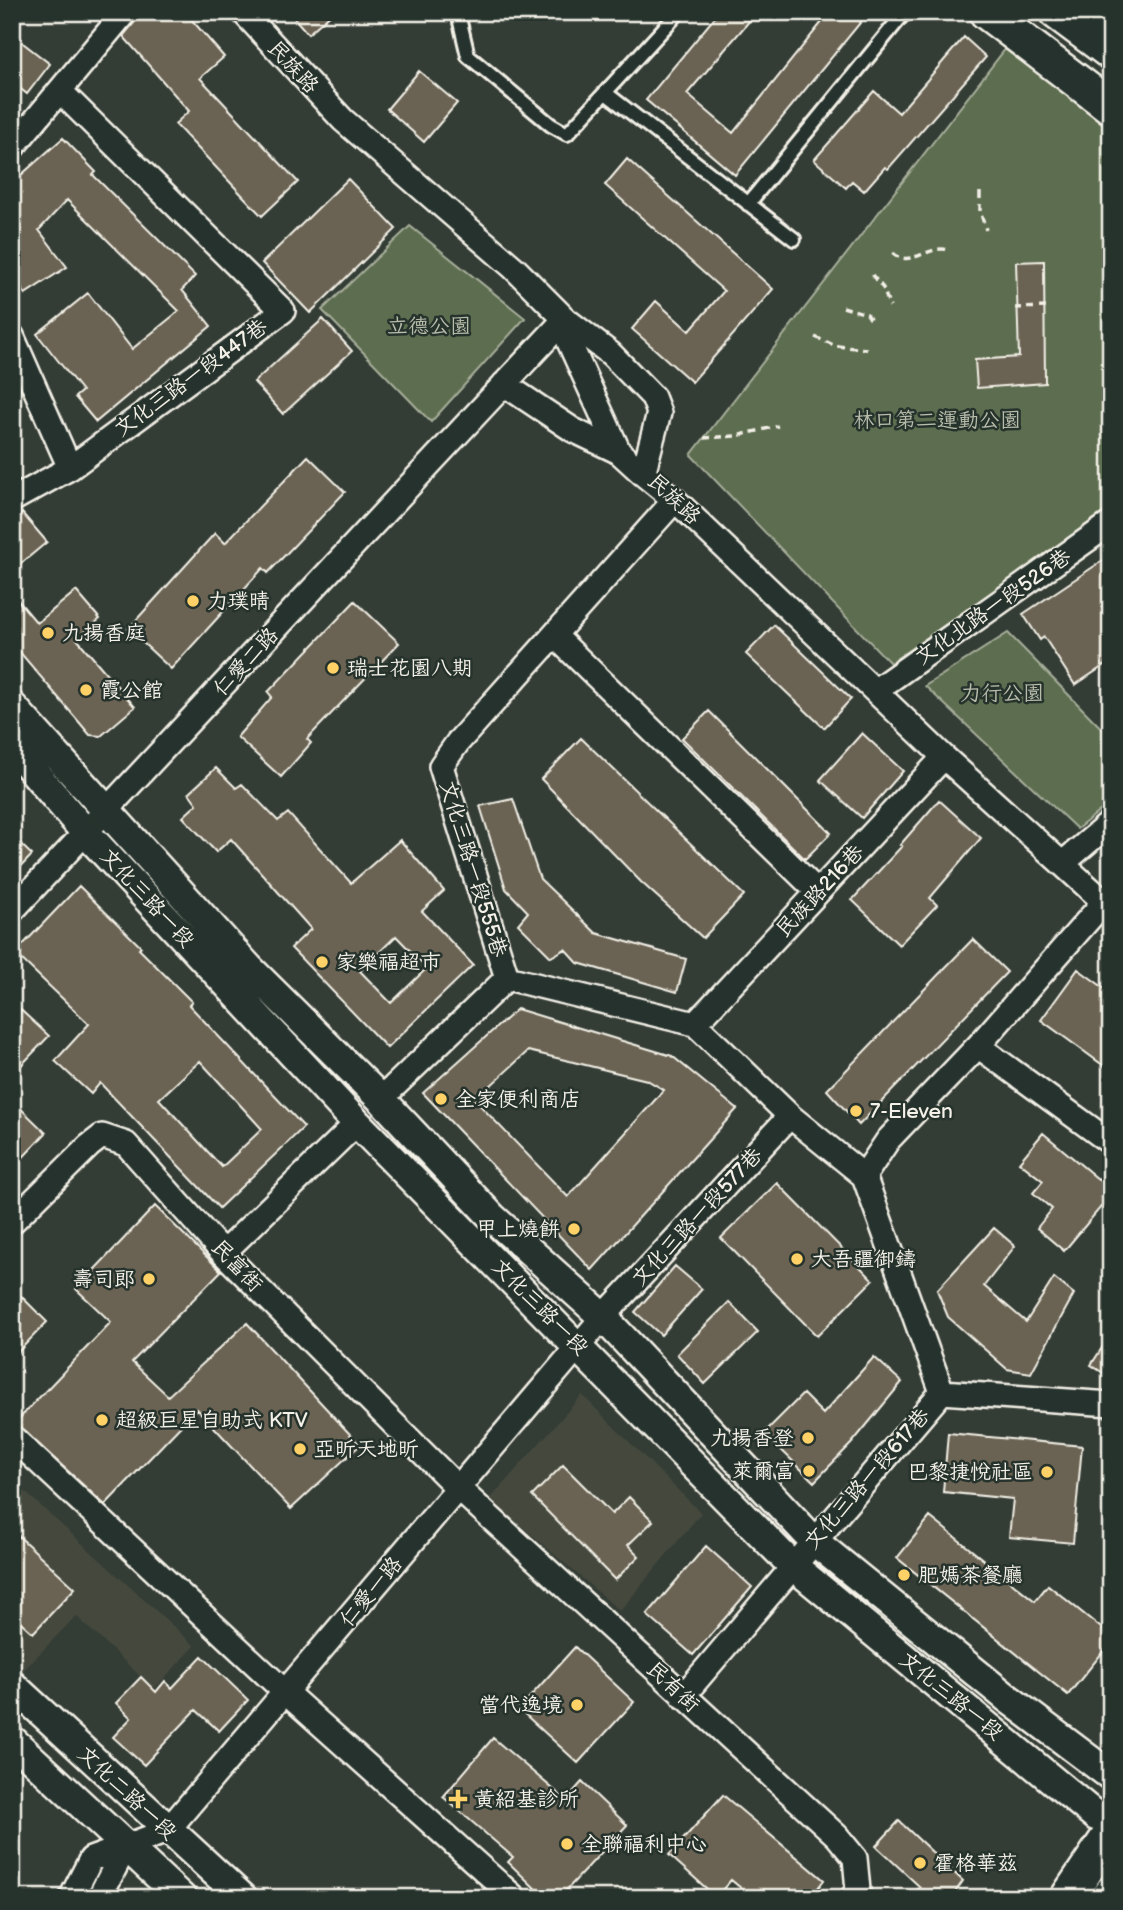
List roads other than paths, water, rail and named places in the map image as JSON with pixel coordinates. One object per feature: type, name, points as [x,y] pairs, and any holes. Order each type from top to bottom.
[{"type":"main road","points":[[986,12],[1111,107]]},
{"type":"main road","points":[[1056,12],[1111,53]]},
{"type":"main road","points":[[1067,1898],[1111,1833]]},
{"type":"main road","points":[[1107,1898],[1111,1893]]},
{"type":"street","points":[[12,148],[125,12]]},
{"type":"street","name":"民族路","points":[[243,12],[343,121],[514,268],[565,319],[611,354],[653,397],[659,413],[642,474],[675,500],[944,757],[1107,905]]},
{"type":"street","name":"文化三路一段447巷","points":[[12,500],[70,468],[283,311],[60,91]]},
{"type":"street","points":[[565,319],[569,342],[619,452]]},
{"type":"street","name":"仁愛二路","points":[[12,911],[565,319]]},
{"type":"street","points":[[12,337],[70,468]]},
{"type":"street","points":[[504,384],[573,430],[619,452],[642,474]]},
{"type":"street","name":"文化三路一段555巷","points":[[507,978],[441,766],[458,742],[675,500]]},
{"type":"street","name":"文化北路一段526巷","points":[[876,690],[1111,523]]},
{"type":"street","points":[[554,635],[818,892]]},
{"type":"street","name":"文化三路一段","points":[[12,706],[248,968],[381,1099],[493,1219],[603,1317],[815,1542],[1006,1697],[1111,1776]]},
{"type":"street","name":"文化三路一段","points":[[12,746],[85,832],[357,1123],[792,1565],[1096,1816],[1111,1821]]},
{"type":"street","name":"民族路216巷","points":[[695,1024],[944,757]]},
{"type":"street","points":[[1062,864],[1111,822]]},
{"type":"street","points":[[695,1024],[790,1116],[864,1175],[888,1140],[1107,905]]},
{"type":"street","name":"文化三路一段555巷","points":[[507,978],[695,1024]]},
{"type":"street","name":"文化三路一段555巷","points":[[381,1099],[507,978]]},
{"type":"street","points":[[978,1046],[1111,1143]]},
{"type":"street","name":"文化三路一段577巷","points":[[603,1317],[790,1116]]},
{"type":"street","points":[[223,1252],[357,1123]]},
{"type":"street","name":"民富街","points":[[13,1221],[74,1159],[102,1136],[126,1144],[223,1252],[458,1488]]},
{"type":"street","name":"文化三路一段617巷","points":[[864,1175],[942,1392]]},
{"type":"street","name":"仁愛一路","points":[[71,1898],[92,1859],[167,1831],[603,1317]]},
{"type":"street","name":"文化三路一段617巷","points":[[942,1392],[1111,1404]]},
{"type":"street","name":"文化三路一段617巷","points":[[683,1696],[942,1392]]},
{"type":"street","points":[[14,1441],[285,1692],[515,1898]]},
{"type":"street","name":"民有街","points":[[458,1488],[837,1836],[855,1858],[858,1890],[852,1898]]},
{"type":"street","name":"文化二路一段","points":[[12,1685],[167,1831],[243,1898]]},
{"type":"street","name":"文化二路一段","points":[[12,1740],[182,1898]]},
{"type":"street","points":[[99,1898],[125,1847]]},
{"type":"lane","points":[[462,12],[460,22],[468,56],[551,125],[567,134],[607,94],[679,12]]},
{"type":"lane","points":[[748,204],[905,12]]},
{"type":"lane","points":[[607,94],[794,239]]},
{"type":"place","name":"力璞晴","points":[[193,601]]},
{"type":"place","name":"九揚香庭","points":[[48,633]]},
{"type":"place","name":"瑞士花園八期","points":[[333,668]]},
{"type":"place","name":"霞公館","points":[[86,690]]},
{"type":"place","name":"家樂福超市","points":[[322,962]]},
{"type":"place","name":"全家便利商店","points":[[441,1099]]},
{"type":"place","name":"7-Eleven","points":[[856,1111]]},
{"type":"place","name":"甲上燒餅","points":[[574,1229]]},
{"type":"place","name":"大吾疆御鑄","points":[[797,1259]]},
{"type":"place","name":"壽司郎","points":[[149,1279]]},
{"type":"place","name":"超級巨星自助式 KTV","points":[[102,1420]]},
{"type":"place","name":"九揚香登","points":[[808,1438]]},
{"type":"place","name":"亞昕天地昕","points":[[300,1449]]},
{"type":"place","name":"萊爾富","points":[[809,1471]]},
{"type":"place","name":"巴黎捷悅社區","points":[[1047,1472]]},
{"type":"place","name":"肥媽茶餐廳","points":[[904,1575]]},
{"type":"place","name":"當代逸境","points":[[577,1705]]},
{"type":"place","name":"黃紹基診所","points":[[458,1799]]},
{"type":"place","name":"全聯福利中心","points":[[567,1844]]},
{"type":"place","name":"霍格華茲","points":[[920,1863]]},
{"type":"park label","name":"立德公園","points":[[429,326]]},
{"type":"park label","name":"林口第二運動公園","points":[[937,420]]},
{"type":"park label","name":"力行公園","points":[[1002,693]]}]
